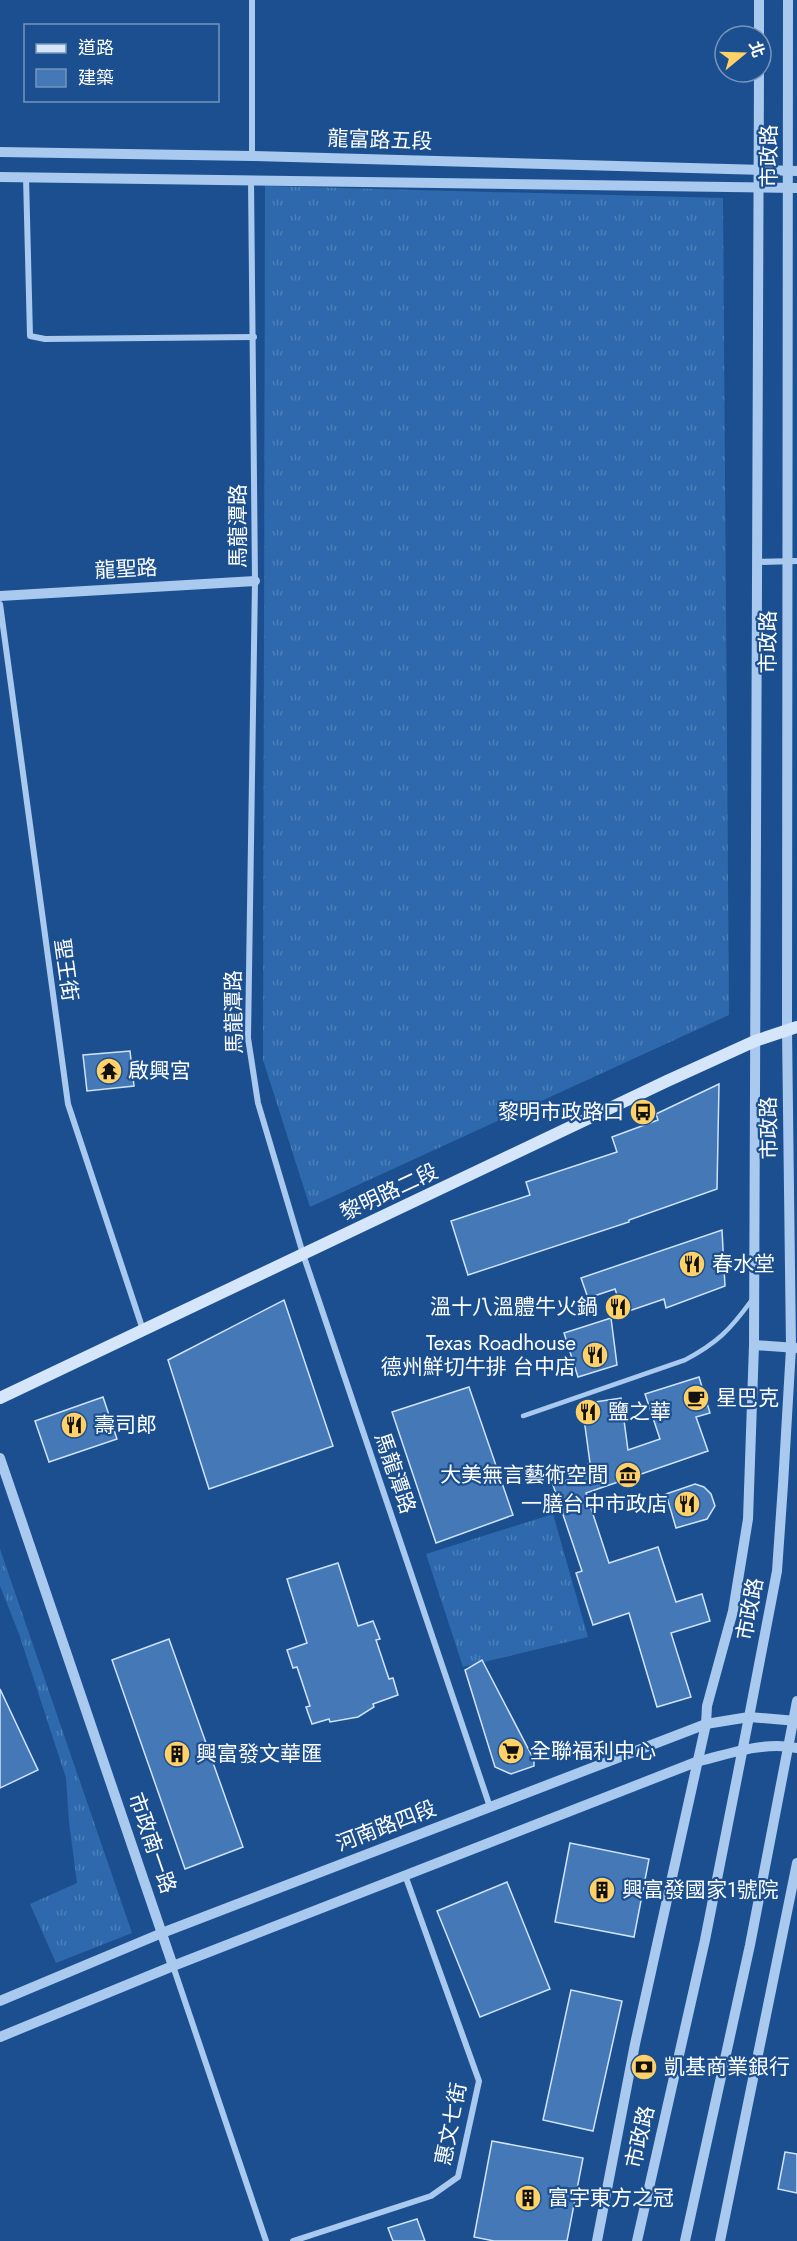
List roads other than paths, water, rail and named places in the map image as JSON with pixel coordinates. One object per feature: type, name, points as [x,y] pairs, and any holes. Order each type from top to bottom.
[{"type":"main road","name":"黎明路二段","points":[[0,1398],[667,1081],[755,1041],[792,1029]]},
{"type":"street","points":[[252,0],[252,156]]},
{"type":"street","points":[[759,0],[759,24]]},
{"type":"street","name":"市政路","points":[[637,2241],[705,1940],[777,1571],[794,1348],[793,171],[788,0]]},
{"type":"street","name":"市政路","points":[[597,2241],[635,2044],[706,1724],[707,1706],[733,1611],[748,1519],[754,1345],[759,84]]},
{"type":"street","name":"龍富路五段","points":[[0,152],[252,156],[793,171]]},
{"type":"street","name":"龍富路五段","points":[[0,177],[793,188]]},
{"type":"street","points":[[26,177],[30,336],[45,339],[254,337]]},
{"type":"street","name":"馬龍潭路","points":[[251,179],[255,581],[248,1038],[258,1103],[303,1254],[490,1807]]},
{"type":"street","points":[[757,562],[793,561]]},
{"type":"street","name":"龍聖路","points":[[0,596],[255,581]]},
{"type":"street","name":"聖王街","points":[[0,604],[68,1104],[143,1330]]},
{"type":"street","points":[[754,1345],[794,1348]]},
{"type":"street","name":"市政南一路","points":[[0,1458],[266,2241]]},
{"type":"street","points":[[685,2241],[792,1747],[797,1701]]},
{"type":"street","name":"河南路四段","points":[[0,2001],[162,1933],[706,1724],[749,1717],[795,1721]]},
{"type":"street","points":[[0,2037],[173,1966],[696,1762],[742,1750],[792,1747]]},
{"type":"street","points":[[720,2241],[797,1863]]},
{"type":"street","name":"惠文七街","points":[[293,2241],[431,2196],[458,2177],[479,2081],[405,1875]]},
{"type":"lane","points":[[523,1416],[685,1360],[709,1347],[732,1328],[754,1297]]},
{"type":"place","name":"啟興宮","points":[[109,1071]]},
{"type":"place","name":"黎明市政路口","points":[[643,1112]]},
{"type":"place","name":"春水堂","points":[[692,1264]]},
{"type":"place","name":"溫十八溫體牛火鍋","points":[[618,1307]]},
{"type":"place","name":"Texas Roadhouse 德州鮮切牛排 台中店","points":[[595,1355]]},
{"type":"place","name":"星巴克","points":[[696,1398]]},
{"type":"place","name":"鹽之華","points":[[588,1412]]},
{"type":"place","name":"壽司郎","points":[[74,1425]]},
{"type":"place","name":"大美無言藝術空間","points":[[628,1475]]},
{"type":"place","name":"一膳台中市政店","points":[[687,1504]]},
{"type":"place","name":"全聯福利中心","points":[[511,1751]]},
{"type":"place","name":"興富發文華匯","points":[[177,1754]]},
{"type":"place","name":"興富發國家1號院","points":[[602,1890]]},
{"type":"place","name":"凱基商業銀行","points":[[644,2067]]},
{"type":"place","name":"富宇東方之冠","points":[[528,2198]]}]
